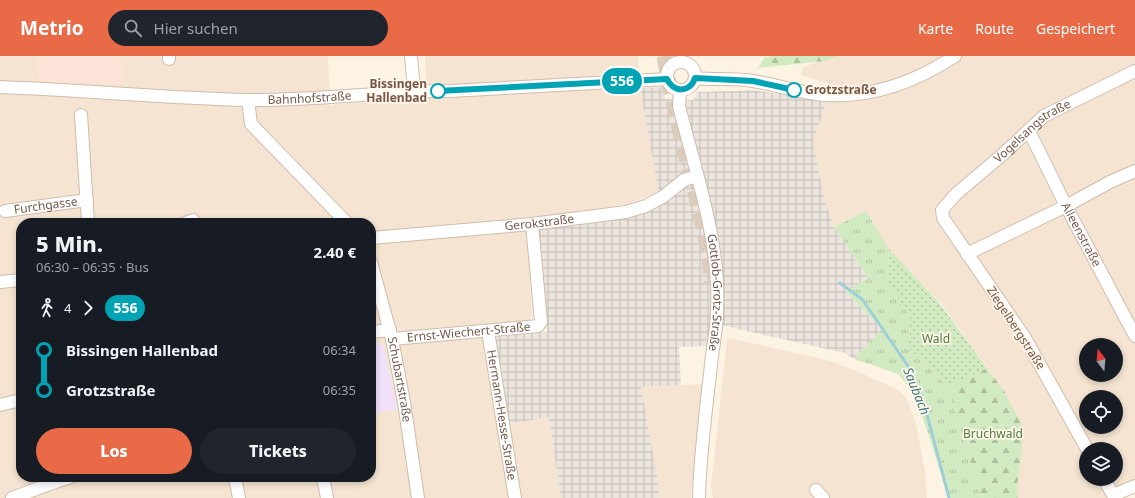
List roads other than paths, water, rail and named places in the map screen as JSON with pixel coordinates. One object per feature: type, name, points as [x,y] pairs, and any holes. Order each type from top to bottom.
[{"type":"street","points":[[411,56],[414,91]]},
{"type":"street","points":[[695,78],[753,81],[826,95],[859,94],[883,89],[908,81],[929,72],[955,56]]},
{"type":"street","points":[[683,59],[693,68],[695,78],[692,86],[680,90],[672,86],[667,79],[668,70],[674,64],[683,59]]},
{"type":"street","name":"Vogelsangstraße","points":[[942,210],[956,194],[1029,131],[1044,116],[1135,71]]},
{"type":"street","name":"Bahnhofstraße","points":[[0,87],[248,100],[667,79]]},
{"type":"street","name":"Gottlob-Grotz-Straße","points":[[680,90],[679,106],[697,176],[713,249],[716,279],[717,311],[700,471],[699,498]]},
{"type":"street","points":[[248,100],[251,124],[341,218]]},
{"type":"street","points":[[81,115],[88,218]]},
{"type":"street","name":"Alleenstraße","points":[[1029,131],[1066,206],[1135,336]]},
{"type":"street","points":[[967,254],[1066,206],[1110,182],[1135,171]]},
{"type":"street","name":"Gerokstraße","points":[[376,238],[532,224],[626,212],[646,206],[664,196],[684,180],[697,176]]},
{"type":"street","name":"Furchgasse","points":[[5,211],[87,200]]},
{"type":"street","name":"Ziegelbergstraße","points":[[942,210],[943,218],[1025,338],[1083,442]]},
{"type":"street","name":"Ernst-Wiechert-Straße","points":[[376,333],[391,335],[488,331],[538,326],[541,322],[532,224]]},
{"type":"street","points":[[0,282],[16,280]]},
{"type":"street","name":"Schubartstraße","points":[[376,280],[391,335],[404,402],[418,498]]},
{"type":"street","name":"Hermann-Hesse-Straße","points":[[488,331],[514,498]]},
{"type":"street","points":[[0,405],[16,401]]},
{"type":"street","points":[[12,498],[57,482]]},
{"type":"street","points":[[236,482],[239,498]]},
{"type":"street","points":[[324,482],[327,498]]},
{"type":"street","points":[[1108,486],[1113,495],[1135,486]]},
{"type":"waterway","name":"Saubach","points":[[840,283],[862,299],[910,369],[926,411],[949,498]]},
{"type":"tunnel","points":[[664,56],[674,109],[706,240],[710,262],[711,284]]},
{"type":"place","name":"Grotzstraße","points":[[794,90]]},
{"type":"place","name":"Bissingen Hallenbad","points":[[438,91]]},
{"type":"park label","name":"Wald","points":[[936,339]]},
{"type":"park label","name":"Bruchwald","points":[[993,434]]}]
